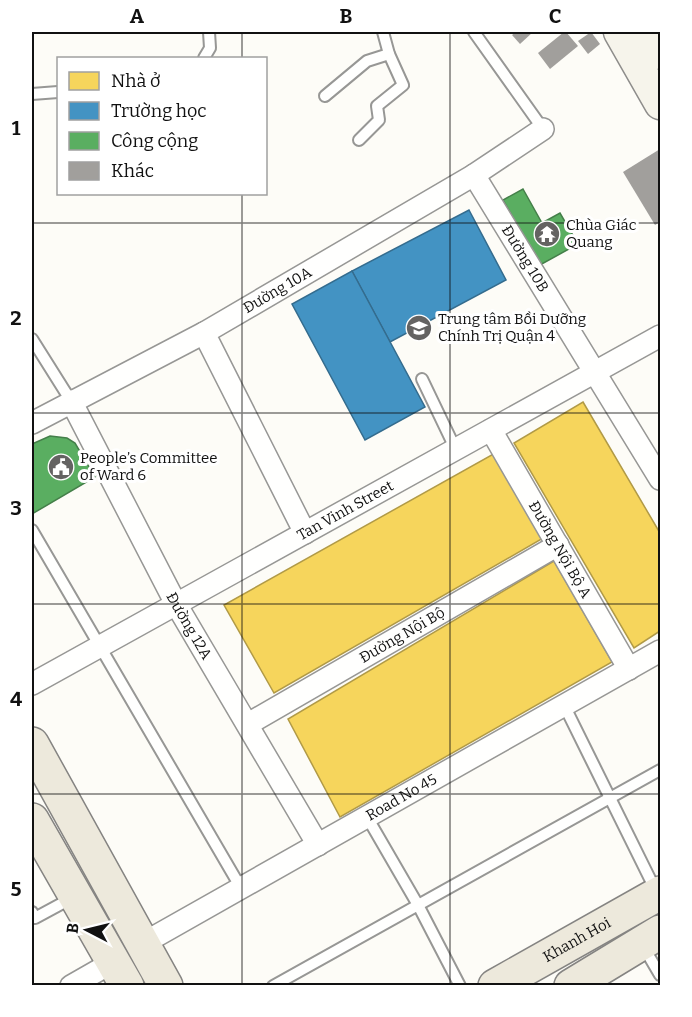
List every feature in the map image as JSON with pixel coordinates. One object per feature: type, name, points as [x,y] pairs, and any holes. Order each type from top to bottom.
[{"type":"main road","points":[[32,744],[166,986]]},
{"type":"main road","points":[[32,820],[120,974]]},
{"type":"main road","name":"Khanh Hoi","points":[[495,986],[659,893]]},
{"type":"main road","points":[[571,986],[651,937]]},
{"type":"street","points":[[619,32],[660,104]]},
{"type":"street","points":[[647,32],[660,54]]},
{"type":"street","name":"Đường 10A","points":[[32,423],[204,333],[474,175],[543,129]]},
{"type":"street","name":"Đường 10B","points":[[474,175],[660,479]]},
{"type":"street","points":[[204,333],[305,533]]},
{"type":"street","name":"Tan Vinh Street","points":[[32,684],[660,336]]},
{"type":"street","name":"Đường 12A","points":[[72,401],[176,604],[318,845]]},
{"type":"street","name":"Đường Nội Bộ A","points":[[491,430],[629,669]]},
{"type":"street","name":"Đường Nội Bộ","points":[[248,724],[558,545]]},
{"type":"street","name":"Road No 45","points":[[142,944],[660,651]]},
{"type":"street","points":[[72,986],[120,974]]},
{"type":"lane","points":[[205,57],[210,48],[209,32]]},
{"type":"lane","points":[[359,140],[379,120],[377,106],[403,85],[389,54],[384,32]]},
{"type":"lane","points":[[474,32],[543,129]]},
{"type":"lane","points":[[325,96],[367,61],[389,54]]},
{"type":"lane","points":[[32,94],[57,92]]},
{"type":"lane","points":[[32,339],[72,401]]},
{"type":"lane","points":[[422,379],[456,450]]},
{"type":"lane","points":[[32,530],[241,888]]},
{"type":"lane","points":[[564,705],[659,893]]},
{"type":"lane","points":[[273,986],[660,770]]},
{"type":"lane","points":[[367,817],[418,905],[460,986]]},
{"type":"lane","points":[[32,912],[35,918],[75,897]]},
{"type":"lane","points":[[651,937],[660,975]]},
{"type":"building: Nhà ở","points":[[583,402],[660,533],[660,631],[634,648],[514,443]]},
{"type":"building: Nhà ở","points":[[497,452],[545,537],[274,693],[224,605]]},
{"type":"building: Nhà ở","points":[[554,561],[612,662],[340,817],[288,719]]},
{"type":"building: Trường học","points":[[469,210],[506,280],[390,342],[352,271]]},
{"type":"building: Trường học","points":[[352,271],[425,407],[365,440],[292,304]]},
{"type":"building: Công cộng","name":"Chùa Giác Quang","points":[[523,189],[542,223],[560,213],[578,244],[540,265],[503,200]]},
{"type":"building: Công cộng","name":"People’s Committee of Ward 6","points":[[50,436],[67,438],[75,443],[95,477],[32,514],[32,444]]},
{"type":"building: Khác","points":[[516,32],[533,32],[520,44],[512,35]]},
{"type":"building: Khác","points":[[564,32],[578,46],[550,69],[538,53]]},
{"type":"building: Khác","points":[[591,32],[600,44],[588,54],[578,41]]},
{"type":"building: Khác","points":[[660,149],[660,222],[655,225],[623,172]]},
{"type":"place","name":"Chùa Giác Quang","points":[[547,234]]},
{"type":"place","name":"Trung tâm Bồi Dưỡng Chính Trị Quận 4","points":[[419,328]]},
{"type":"place","name":"People’s Committee of Ward 6","points":[[61,467]]}]
